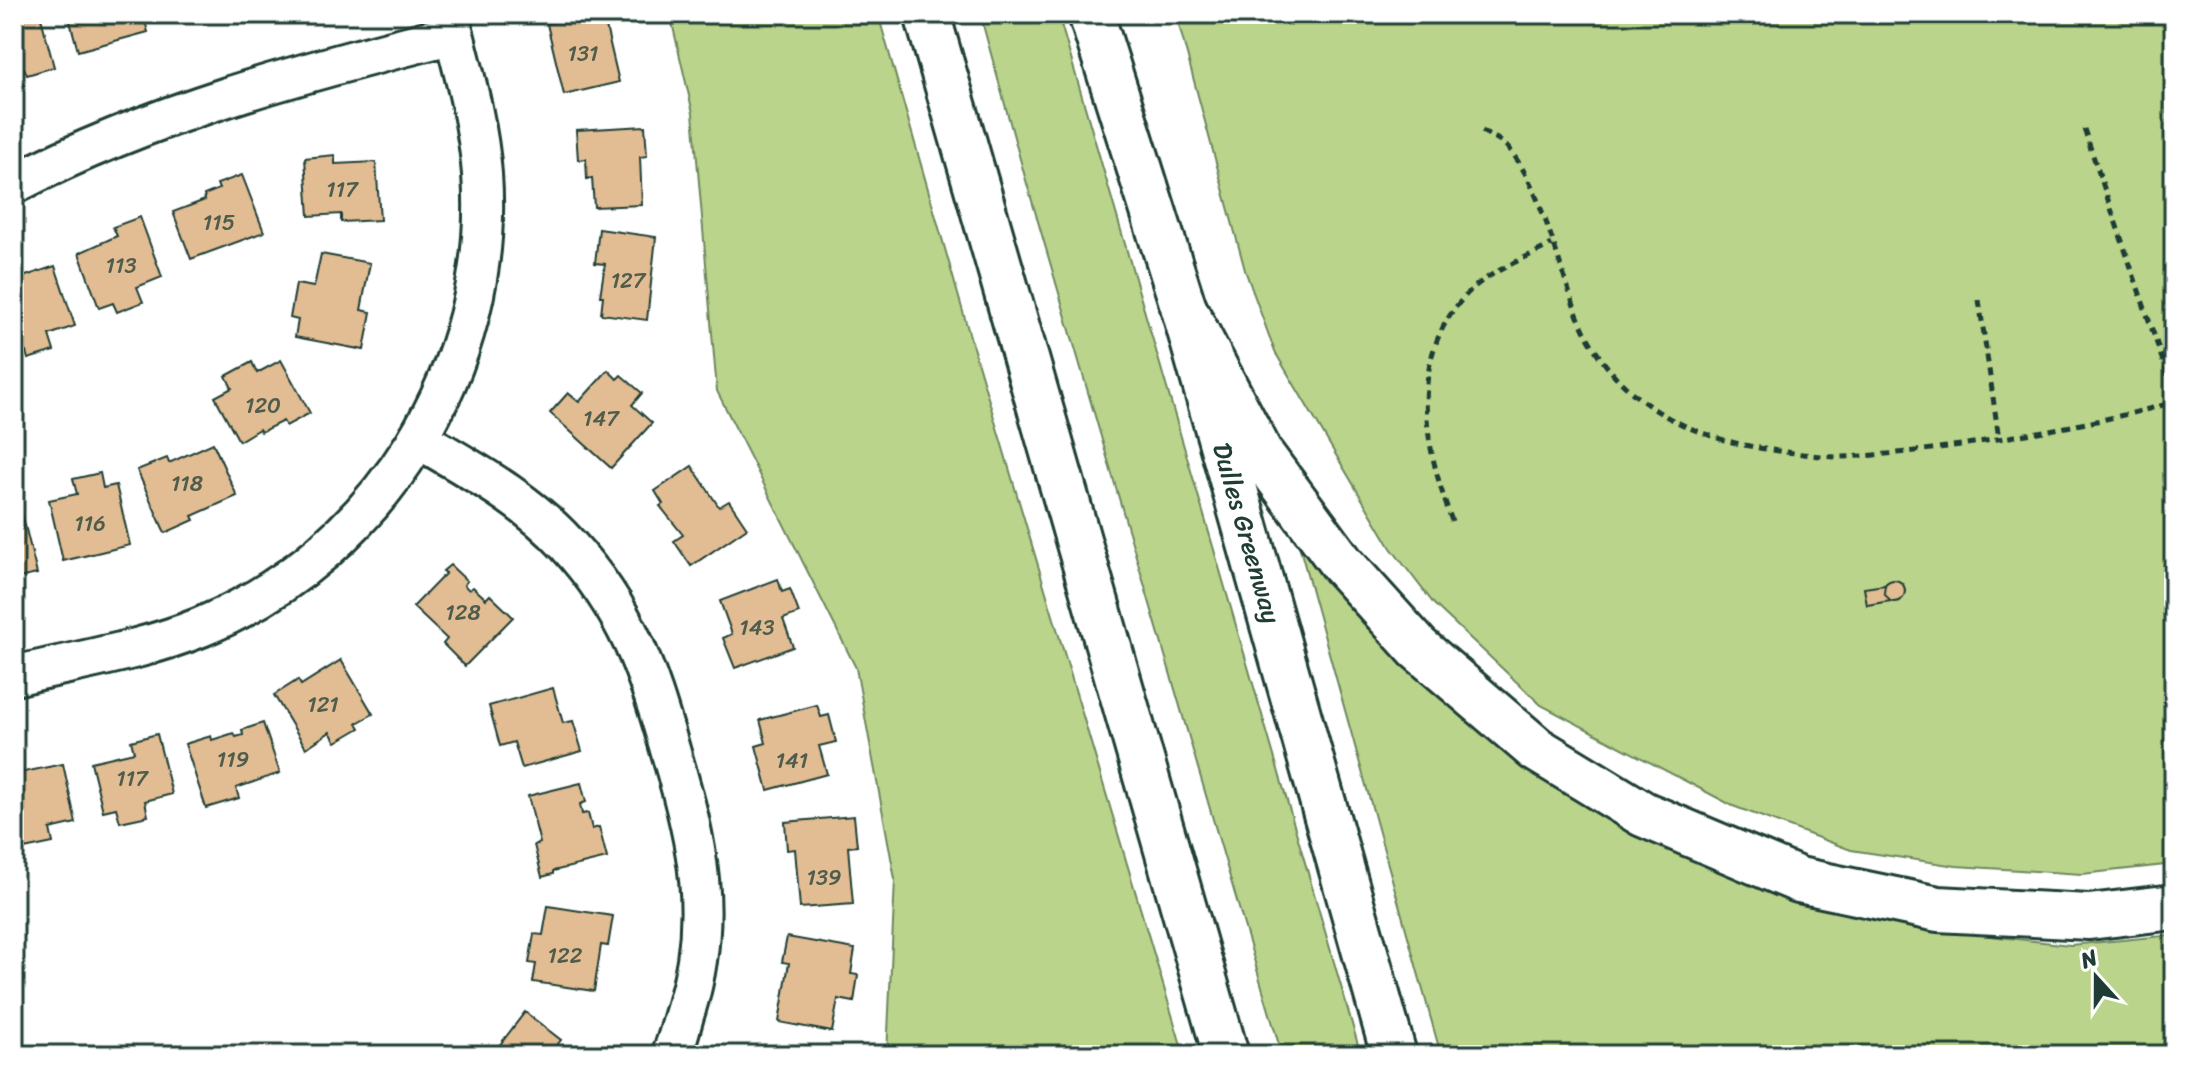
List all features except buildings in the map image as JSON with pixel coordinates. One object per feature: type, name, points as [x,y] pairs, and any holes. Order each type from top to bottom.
[{"type":"highway","points":[[927,14],[1226,1055]]},
{"type":"highway","name":"Dulles Greenway","points":[[1091,14],[1184,309],[1394,1055]]},
{"type":"highway","points":[[1184,309],[1260,453],[1342,564],[1418,648],[1536,749],[1643,814],[1799,880],[1938,909],[2089,917],[2174,907]]},
{"type":"street","points":[[14,184],[46,167],[155,121],[451,24],[475,118],[482,173],[483,221],[477,284],[462,347],[443,395],[419,439],[376,500],[342,535],[300,571],[251,603],[201,627],[149,645],[14,676]]},
{"type":"street","points":[[419,439],[521,503],[565,542],[598,582],[627,628],[649,676],[692,822],[700,873],[701,929],[694,983],[671,1055]]},
{"type":"path","points":[[2084,129],[2174,394]]},
{"type":"path","points":[[1482,131],[1500,141],[1528,177],[1578,317],[1597,354],[1616,378],[1642,402],[1671,420],[1744,447],[1839,457],[1950,447],[1999,439],[2126,415],[2174,402]]},
{"type":"path","points":[[1452,521],[1438,484],[1428,440],[1426,381],[1434,349],[1445,323],[1473,288],[1552,244]]},
{"type":"path","points":[[1979,300],[1999,439]]},
{"type":"green space","points":[[670,14],[878,14],[975,354],[1184,1055],[887,1055],[895,879],[856,668],[717,391],[693,113]]},
{"type":"green space","points":[[980,14],[1058,14],[1361,1055],[1282,1055]]},
{"type":"green space","points":[[1176,14],[2174,14],[2174,864],[2082,874],[1956,866],[1851,850],[1733,806],[1541,705],[1434,604],[1391,548],[1275,352],[1245,270]]},
{"type":"green space","points":[[1294,527],[1399,661],[1493,741],[1573,798],[1742,876],[1903,926],[2070,945],[2174,935],[2174,1055],[1441,1055]]}]
